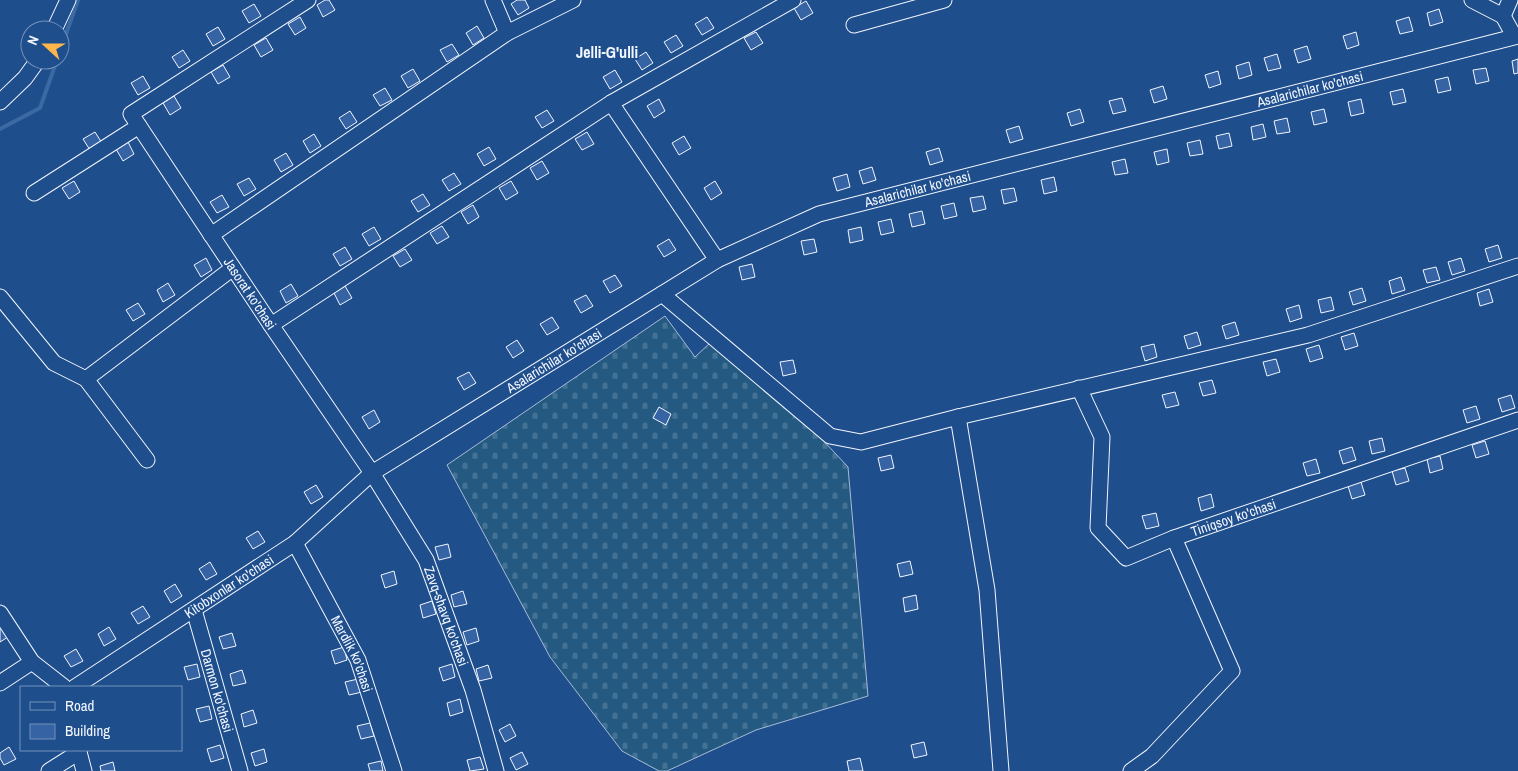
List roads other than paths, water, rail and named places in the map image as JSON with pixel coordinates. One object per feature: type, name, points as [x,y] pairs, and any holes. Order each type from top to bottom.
[{"type":"street","points":[[59,20],[68,0]]},
{"type":"street","points":[[34,193],[135,120],[308,0]]},
{"type":"street","points":[[493,0],[507,33]]},
{"type":"street","points":[[211,235],[507,33],[573,0]]},
{"type":"street","points":[[271,325],[611,103],[793,0]]},
{"type":"street","points":[[854,25],[944,0]]},
{"type":"street","points":[[1472,0],[1503,16],[1516,36]]},
{"type":"street","points":[[1503,16],[1510,0]]},
{"type":"street","name":"Asalarichilar ko'chasi","points":[[372,473],[716,260],[819,214],[1516,36]]},
{"type":"street","points":[[0,102],[31,70]]},
{"type":"street","points":[[611,103],[716,260]]},
{"type":"street","name":"Jasorat ko'chasi","points":[[135,120],[372,473]]},
{"type":"street","points":[[662,294],[830,436],[861,442],[1079,388],[1308,335],[1518,266]]},
{"type":"street","points":[[86,379],[233,268]]},
{"type":"street","points":[[0,297],[54,363],[86,379],[147,460]]},
{"type":"street","name":"Tiniqsoy ko'chasi","points":[[1079,388],[1102,437],[1098,528],[1126,558],[1174,538],[1518,420]]},
{"type":"street","points":[[958,417],[987,590],[1001,771]]},
{"type":"street","name":"Kitobxonlar ko'chasi","points":[[77,686],[295,543],[372,473]]},
{"type":"street","name":"Zavq-shavq ko'chasi","points":[[372,473],[426,560],[473,690],[496,771]]},
{"type":"street","points":[[1131,771],[1152,756],[1232,671],[1174,538]]},
{"type":"street","name":"Mardlik ko'chasi","points":[[295,543],[358,660],[394,771]]},
{"type":"street","name":"Darmon ko'chasi","points":[[194,610],[240,771]]},
{"type":"street","points":[[0,613],[32,662],[63,686]]},
{"type":"street","points":[[0,683],[32,662]]},
{"type":"street","points":[[49,771],[79,751],[84,771]]},
{"type":"waterway","points":[[70,23],[78,0]]},
{"type":"waterway","points":[[0,129],[40,108],[53,70]]},
{"type":"district","name":"Jelli-G'ulli","points":[[607,52]]}]
